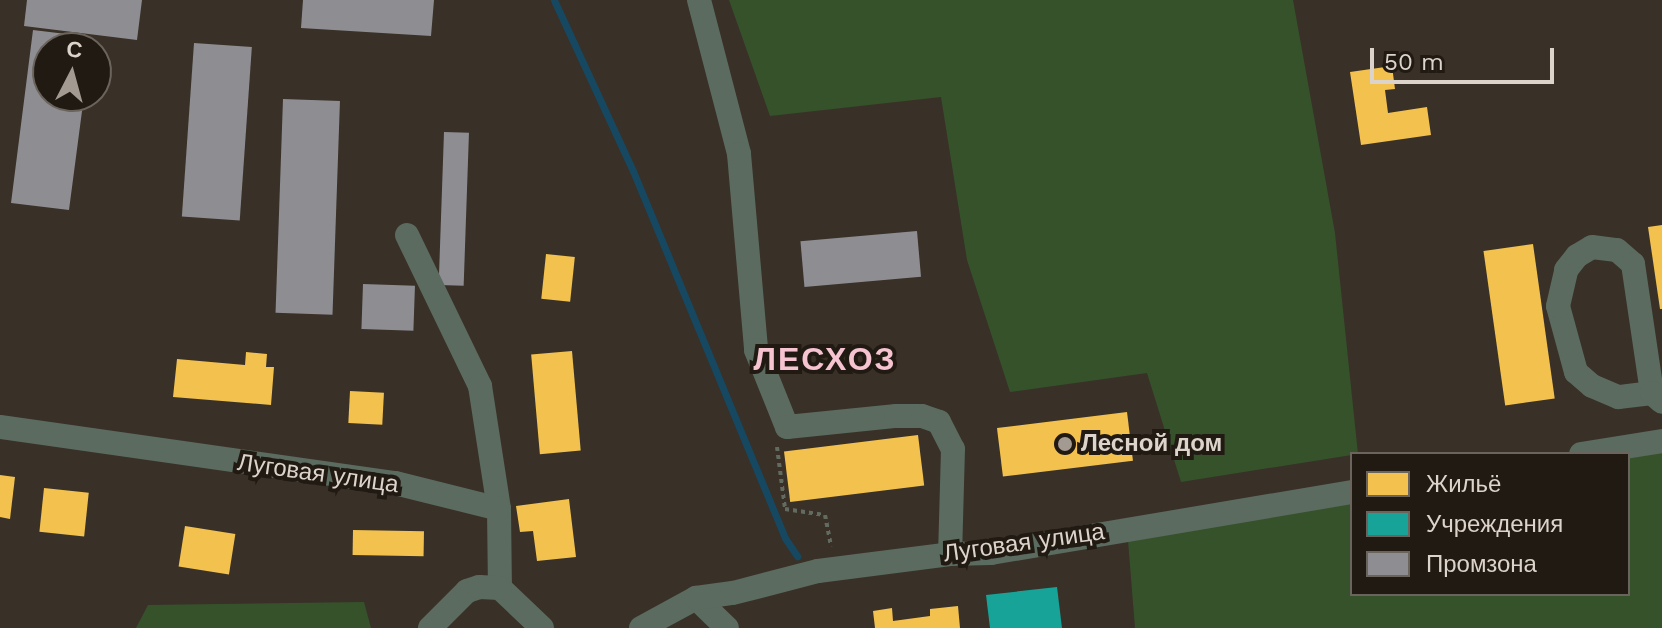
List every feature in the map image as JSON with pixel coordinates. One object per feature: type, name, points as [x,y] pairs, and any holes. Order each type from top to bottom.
[{"type":"street","points":[[699,0],[739,154],[756,350],[787,427],[896,416],[922,416],[939,422],[953,449],[950,554]]},
{"type":"street","points":[[407,235],[480,386],[499,509],[500,588]]},
{"type":"street","points":[[1592,247],[1617,250],[1633,264],[1657,397],[1618,397],[1592,386],[1576,372],[1558,306],[1566,270],[1577,256],[1592,247]]},
{"type":"street","name":"Луговая улица","points":[[0,427],[395,483],[499,509]]},
{"type":"street","points":[[1593,452],[1662,441]]},
{"type":"street","name":"Луговая улица","points":[[641,628],[696,598],[733,593],[835,569],[950,554],[991,553],[1350,492]]},
{"type":"street","points":[[430,628],[467,591],[479,587],[500,588],[542,628]]},
{"type":"street","points":[[696,598],[727,628]]},
{"type":"path","points":[[787,427],[776,445],[785,509],[825,515],[835,569]]},
{"type":"green space","points":[[729,0],[1293,0],[1335,233],[1358,452],[1181,482],[1147,373],[1010,392],[967,260],[941,97],[770,116]]},
{"type":"green space","points":[[1662,441],[1662,628],[1135,628],[1127,528],[1350,492],[1350,596],[1630,596],[1630,453]]},
{"type":"green space","points":[[364,602],[371,628],[136,628],[148,605]]},
{"type":"building: Жильё","points":[[1392,66],[1395,89],[1385,90],[1388,113],[1427,107],[1431,135],[1361,145],[1350,72]]},
{"type":"building: Жильё","points":[[1662,225],[1662,309],[1660,309],[1648,227]]},
{"type":"building: Жильё","points":[[1533,244],[1555,398],[1505,405],[1483,251]]},
{"type":"building: Жильё","points":[[546,254],[575,257],[570,302],[541,299]]},
{"type":"building: Жильё","points":[[572,351],[581,451],[540,454],[531,355]]},
{"type":"building: Жильё","points":[[246,352],[267,354],[266,367],[274,367],[271,405],[173,397],[177,359],[245,365]]},
{"type":"building: Жильё","points":[[350,391],[384,393],[382,425],[348,423]]},
{"type":"building: Жильё","name":"Лесной дом","points":[[1127,412],[1133,461],[1003,477],[997,428]]},
{"type":"building: Жильё","points":[[918,435],[924,486],[790,502],[784,451]]},
{"type":"building: Жильё","points":[[0,475],[15,477],[10,519],[0,517]]},
{"type":"building: Жильё","points":[[44,488],[89,493],[84,536],[39,532]]},
{"type":"building: Жильё","points":[[569,499],[576,557],[537,561],[533,531],[520,532],[516,506]]},
{"type":"building: Жильё","points":[[185,526],[235,534],[229,574],[179,566]]},
{"type":"building: Жильё","points":[[353,530],[424,531],[424,556],[353,555]]},
{"type":"building: Жильё","points":[[958,606],[960,628],[875,628],[873,611],[892,608],[893,621],[930,616],[930,609]]},
{"type":"building: Учреждения","points":[[1057,587],[1062,628],[990,628],[986,595]]},
{"type":"building: Промзона","points":[[27,0],[142,0],[137,40],[112,37],[112,32],[72,32],[24,26]]},
{"type":"building: Промзона","points":[[303,0],[434,0],[431,36],[301,28]]},
{"type":"building: Промзона","points":[[32,38],[32,112],[82,112],[69,210],[11,203]]},
{"type":"building: Промзона","points":[[194,43],[252,47],[240,221],[182,217]]},
{"type":"building: Промзона","points":[[283,99],[340,101],[332,315],[276,313]]},
{"type":"building: Промзона","points":[[444,132],[469,133],[464,286],[439,285]]},
{"type":"building: Промзона","points":[[917,231],[921,277],[804,287],[800,241]]},
{"type":"building: Промзона","points":[[363,284],[415,286],[413,331],[361,329]]},
{"type":"waterway","points":[[554,0],[633,171],[785,538],[797,556]]},
{"type":"place","name":"Лесной дом","points":[[1065,444]]},
{"type":"district","name":"ЛЕСХОЗ","points":[[825,359]]}]
